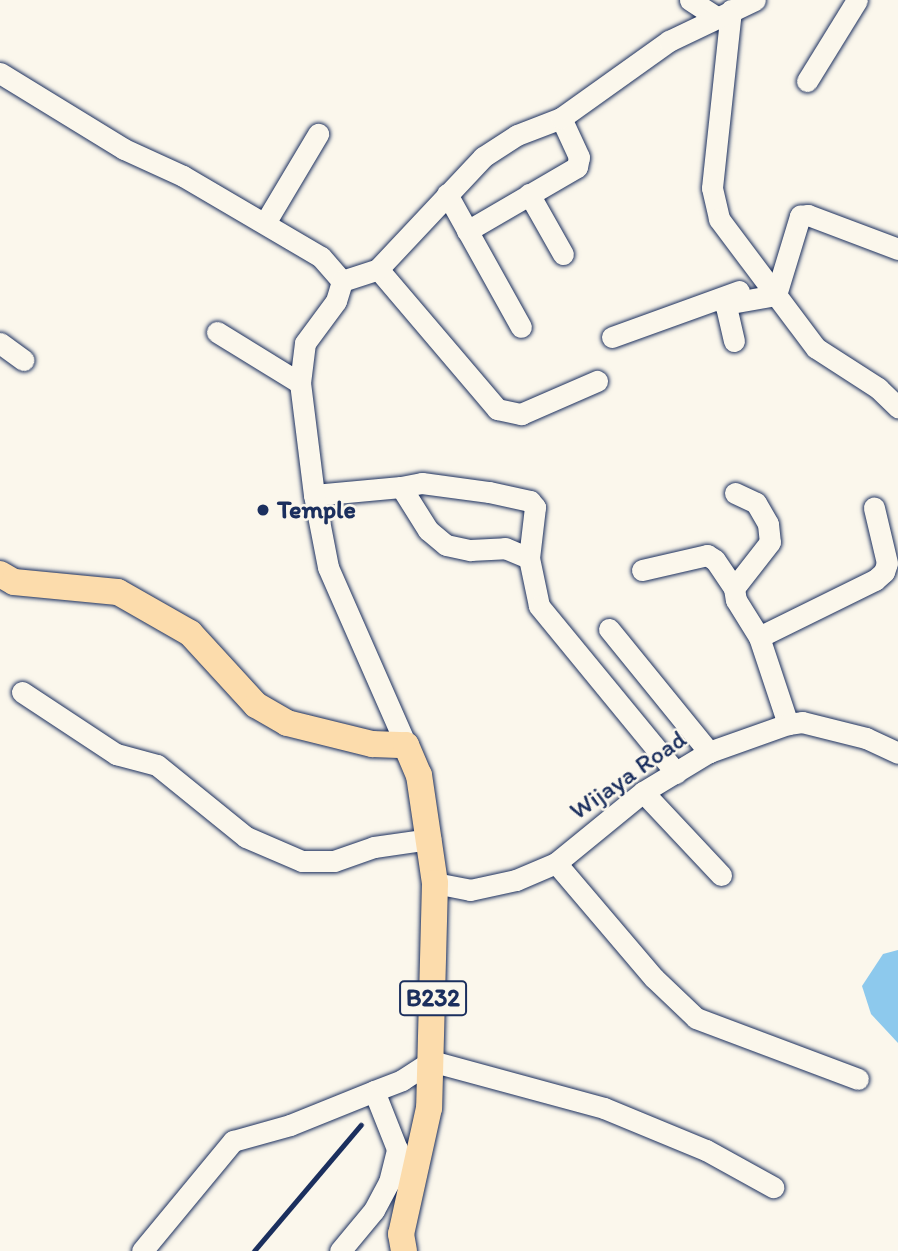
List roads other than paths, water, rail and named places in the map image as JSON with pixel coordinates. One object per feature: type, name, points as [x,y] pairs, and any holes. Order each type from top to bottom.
[{"type":"main road","points":[[0,573],[14,582],[118,592],[190,633],[256,705],[287,723],[372,744],[406,745]]},
{"type":"main road","name":"B232","points":[[404,1251],[401,1234],[429,1108],[435,883],[419,775],[406,745]]},
{"type":"street","points":[[690,0],[724,13]]},
{"type":"street","points":[[342,281],[378,269],[483,156],[517,135],[561,118],[669,41],[755,0]]},
{"type":"street","points":[[807,81],[857,0]]},
{"type":"street","points":[[724,13],[712,188],[719,219],[816,348],[878,388],[898,407]]},
{"type":"street","points":[[0,73],[124,149],[183,176],[321,257],[342,281]]},
{"type":"street","points":[[467,231],[580,162],[561,118]]},
{"type":"street","points":[[265,223],[318,134]]},
{"type":"street","points":[[447,194],[520,327]]},
{"type":"street","points":[[528,194],[563,254]]},
{"type":"street","points":[[734,341],[726,307],[771,288],[800,216],[808,215],[898,249]]},
{"type":"street","points":[[378,269],[497,408],[521,414],[597,381]]},
{"type":"street","points":[[342,281],[336,301],[305,343],[300,383],[314,495],[328,567],[406,745]]},
{"type":"street","points":[[612,337],[771,288]]},
{"type":"street","points":[[218,331],[300,383]]},
{"type":"street","points":[[0,343],[23,360]]},
{"type":"street","points":[[314,495],[422,483],[489,492],[530,501],[535,508],[529,558],[539,606],[676,773]]},
{"type":"street","points":[[401,487],[428,530],[446,545],[470,550],[505,548],[529,558]]},
{"type":"street","points":[[734,589],[770,542],[768,524],[756,503],[735,493]]},
{"type":"street","points":[[759,637],[875,580],[884,572],[887,563],[874,508]]},
{"type":"street","points":[[642,570],[707,555],[715,560],[734,589],[736,600],[759,637],[788,724]]},
{"type":"street","points":[[609,629],[709,752]]},
{"type":"street","points":[[22,692],[116,754],[157,765],[246,837],[302,861],[334,861],[374,847],[430,839]]},
{"type":"street","name":"Wijaya Road","points":[[435,883],[470,890],[516,880],[556,863],[643,792],[709,752],[788,724],[802,722],[866,738],[898,753]]},
{"type":"street","points":[[643,792],[721,875]]},
{"type":"street","points":[[556,863],[654,978],[696,1018],[858,1079]]},
{"type":"street","points":[[142,1251],[233,1141],[290,1125],[402,1080],[431,1060],[604,1108],[706,1150],[773,1186]]},
{"type":"street","points":[[340,1251],[374,1210],[388,1182],[397,1149],[374,1091]]},
{"type":"water","points":[[898,950],[898,1043],[871,1014],[862,986],[883,954]]},
{"type":"railway","points":[[254,1251],[361,1125]]},
{"type":"place","name":"Temple","points":[[263,510]]}]
